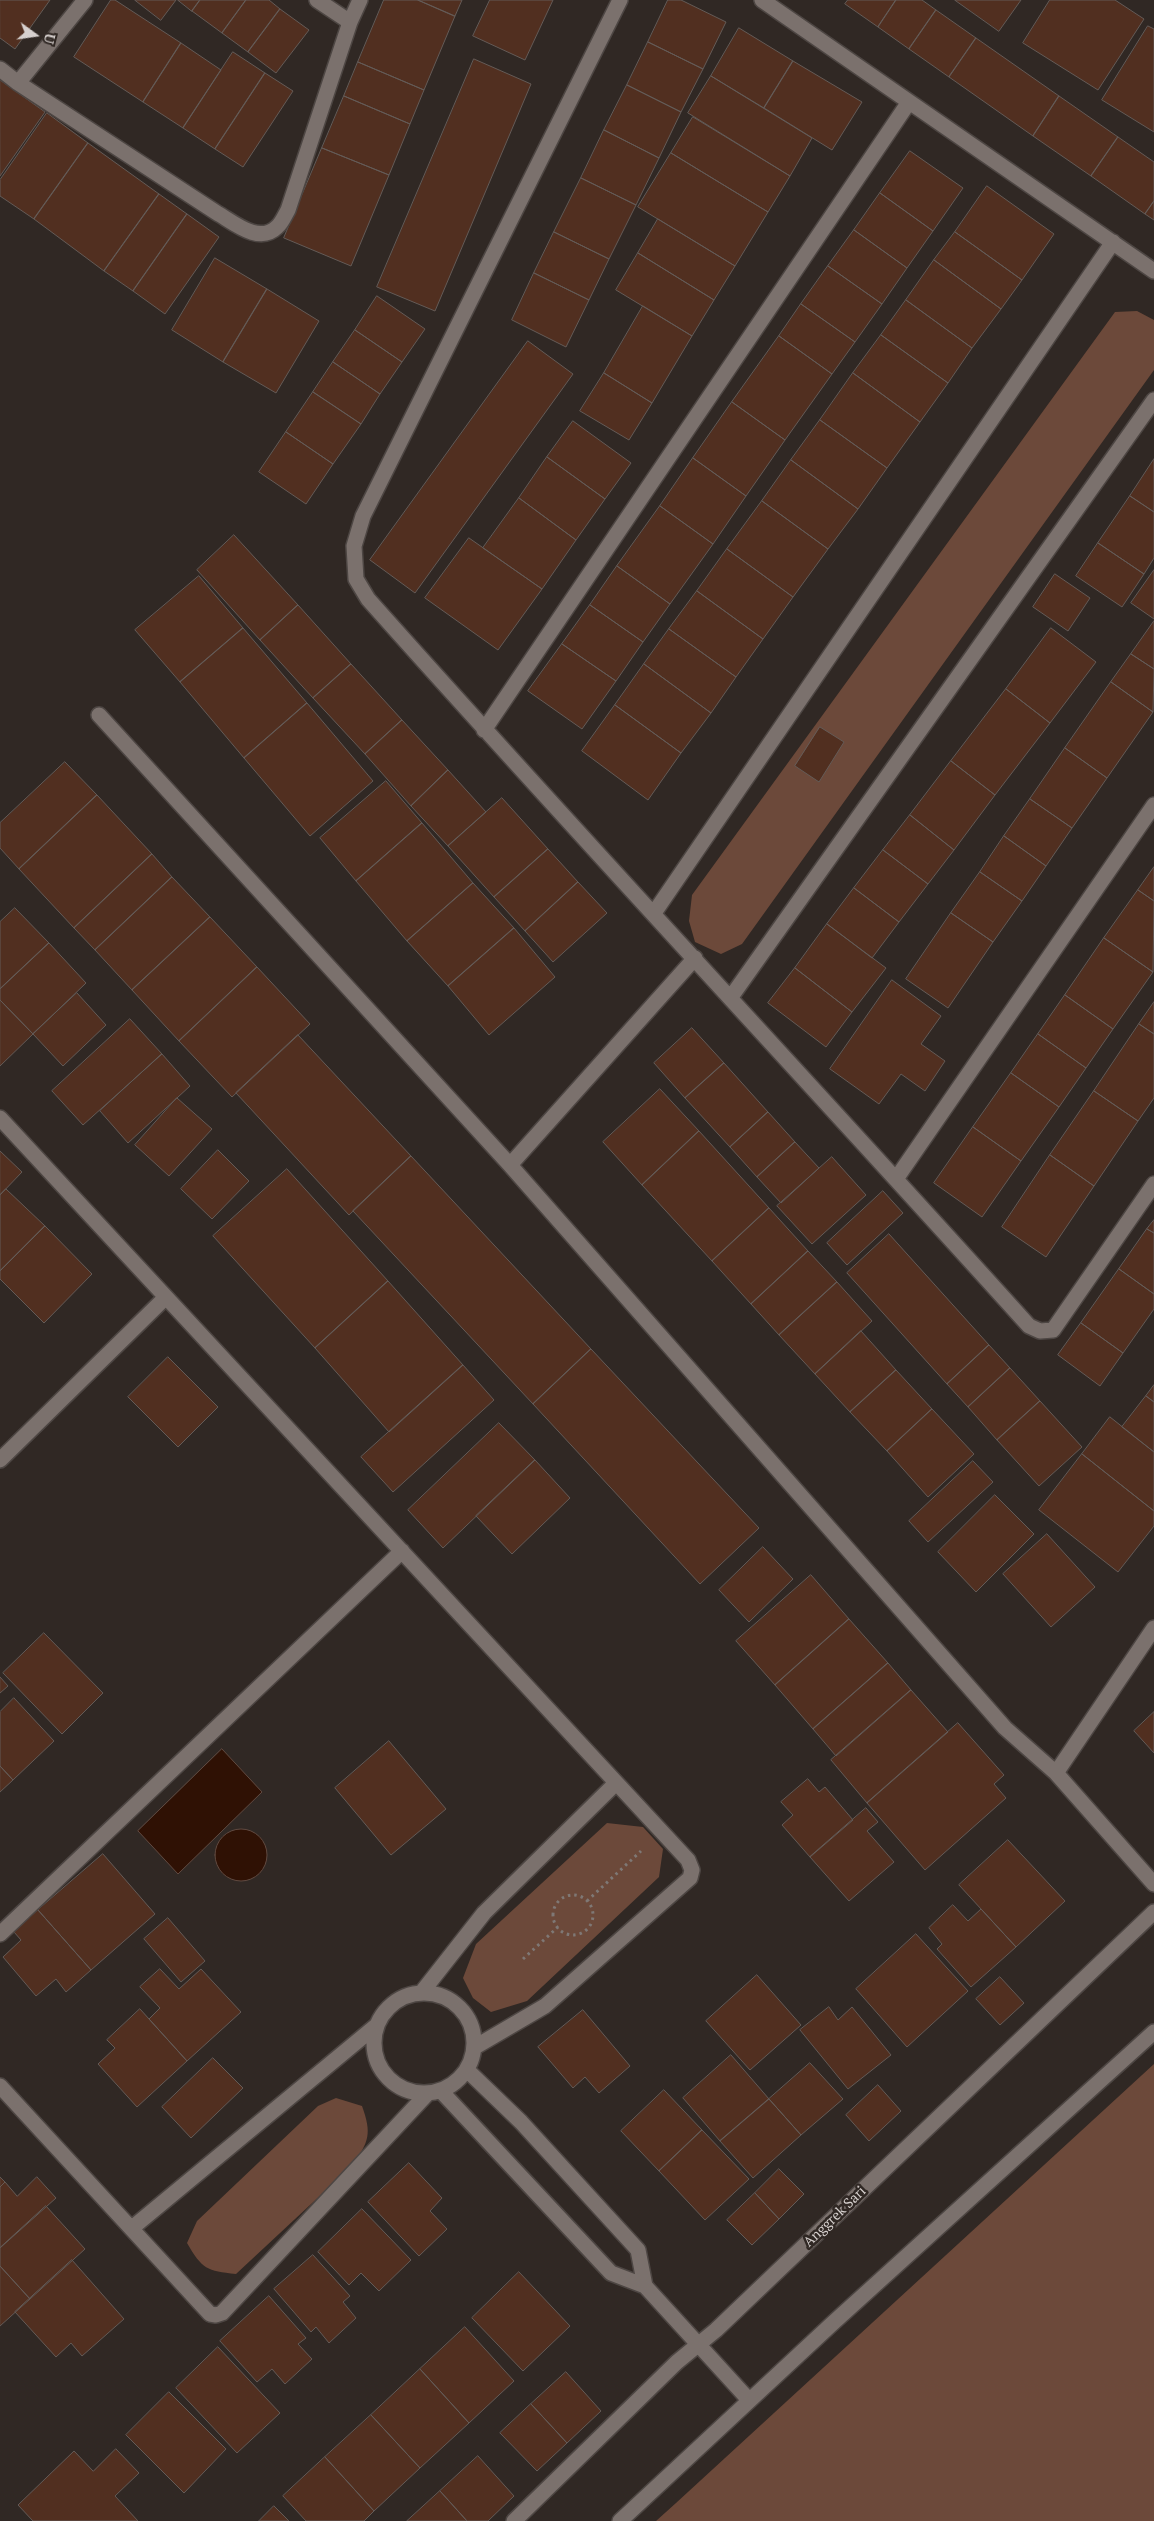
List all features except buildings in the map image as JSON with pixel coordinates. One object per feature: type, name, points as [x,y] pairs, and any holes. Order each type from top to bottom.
[{"type":"street","points":[[18,84],[85,0]]},
{"type":"street","points":[[316,0],[350,22]]},
{"type":"street","points":[[0,69],[18,84],[217,213],[250,232],[264,234],[277,228],[288,210],[350,22],[360,0]]},
{"type":"street","points":[[620,0],[363,516],[354,546],[356,579],[368,599],[484,730],[731,997],[1029,1326],[1040,1330],[1052,1330],[1154,1184]]},
{"type":"street","points":[[762,0],[1154,271]]},
{"type":"street","points":[[484,730],[909,102]]},
{"type":"street","points":[[654,913],[1113,242]]},
{"type":"street","points":[[731,997],[1154,400]]},
{"type":"street","points":[[99,715],[510,1165],[1005,1728],[1056,1773],[1154,1884]]},
{"type":"street","points":[[896,1179],[1154,805]]},
{"type":"street","points":[[510,1165],[695,958]]},
{"type":"street","points":[[0,1118],[688,1860],[692,1870],[690,1878],[545,2006],[475,2048]]},
{"type":"street","points":[[0,1460],[166,1296]]},
{"type":"street","points":[[0,1934],[402,1551]]},
{"type":"street","points":[[1056,1773],[1154,1628]]},
{"type":"street","points":[[422,1992],[484,1913],[616,1783]]},
{"type":"street","name":"Anggrek Sari","points":[[514,2521],[677,2362],[699,2344],[1154,1912]]},
{"type":"street","points":[[422,1992],[436,1993],[449,1999],[461,2008],[469,2019],[475,2048],[467,2070],[454,2084],[434,2092],[413,2093],[399,2087],[379,2067],[374,2053],[374,2038],[377,2025],[384,2012],[395,2002],[407,1995],[422,1992]]},
{"type":"street","points":[[132,2228],[377,2025]]},
{"type":"street","points":[[620,2521],[749,2400],[1154,2032]]},
{"type":"street","points":[[467,2070],[521,2122],[638,2250],[645,2286]]},
{"type":"street","points":[[0,2086],[210,2314],[216,2315],[222,2313],[434,2092]]},
{"type":"street","points":[[434,2092],[610,2273],[645,2286],[749,2400]]},
{"type":"path","points":[[587,1901],[661,1832]]},
{"type":"path","points":[[575,1896],[587,1901],[593,1919],[587,1930],[574,1935],[562,1932],[558,1927],[555,1921],[555,1909],[562,1898],[575,1896]]},
{"type":"path","points":[[523,1959],[558,1927]]},
{"type":"shaded area","points":[[1137,311],[1154,320],[1154,370],[742,944],[721,954],[695,942],[689,921],[692,895],[1115,312]]},
{"type":"shaded area","points":[[222,1749],[262,1792],[178,1874],[138,1831]]},
{"type":"shaded area","points":[[607,1823],[643,1827],[663,1849],[659,1877],[527,2001],[491,2012],[473,1998],[463,1978],[476,1944]]},
{"type":"shaded area","points":[[236,1829],[246,1829],[260,1836],[267,1850],[267,1860],[260,1874],[246,1881],[236,1881],[226,1877],[219,1870],[215,1860],[215,1850],[219,1840],[226,1833]]},
{"type":"shaded area","points":[[1154,2064],[1154,2521],[656,2521],[676,2503]]},
{"type":"shaded area","points":[[336,2098],[362,2106],[365,2116],[368,2131],[366,2143],[353,2165],[236,2274],[218,2272],[206,2267],[187,2243],[197,2221],[318,2106]]}]
